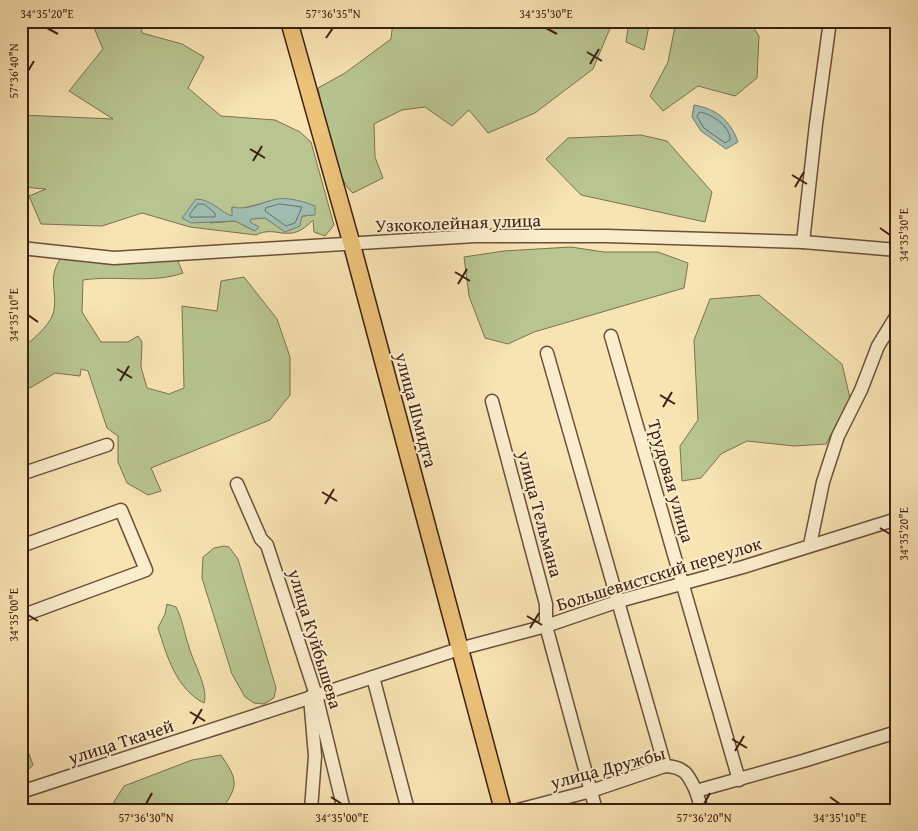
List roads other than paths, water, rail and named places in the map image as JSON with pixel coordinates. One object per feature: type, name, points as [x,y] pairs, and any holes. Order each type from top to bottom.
[{"type":"main road","name":"улица Шмидта","points":[[289,21],[352,245],[503,810]]},
{"type":"street","points":[[803,242],[830,21]]},
{"type":"street","name":"Узкоколейная улица","points":[[21,248],[114,258],[352,245],[475,236],[658,237],[803,242],[897,250]]},
{"type":"street","points":[[810,545],[823,482],[838,436],[861,390],[878,346],[897,315]]},
{"type":"street","name":"Трудовая улица","points":[[611,336],[739,780]]},
{"type":"street","points":[[547,353],[665,766]]},
{"type":"street","name":"улица Тельмана","points":[[492,401],[546,604],[546,626],[596,810]]},
{"type":"street","points":[[21,474],[107,445]]},
{"type":"street","name":"улица Куйбышева","points":[[237,484],[261,539],[268,545],[313,696],[344,810]]},
{"type":"street","points":[[21,546],[121,510],[146,570],[21,616]]},
{"type":"street","name":"Большевистский переулок","points":[[313,696],[459,649],[546,626],[619,601],[682,585],[897,519]]},
{"type":"street","points":[[373,677],[408,810]]},
{"type":"street","points":[[311,810],[315,756],[313,696]]},
{"type":"street","name":"улица Ткачей","points":[[21,792],[313,696]]},
{"type":"street","points":[[696,791],[739,780],[897,732]]},
{"type":"street","name":"улица Дружбы","points":[[518,810],[591,791],[665,766],[678,767],[688,775],[702,810]]},
{"type":"street","points":[[21,803],[24,810]]},
{"type":"water","points":[[694,105],[709,109],[722,117],[735,134],[738,142],[726,149],[701,131],[692,117]]},
{"type":"water","points":[[196,199],[206,201],[232,216],[232,207],[244,208],[277,199],[292,199],[315,206],[315,215],[302,216],[300,226],[285,232],[265,218],[251,219],[250,222],[259,227],[255,231],[235,221],[191,223],[182,218]]}]
